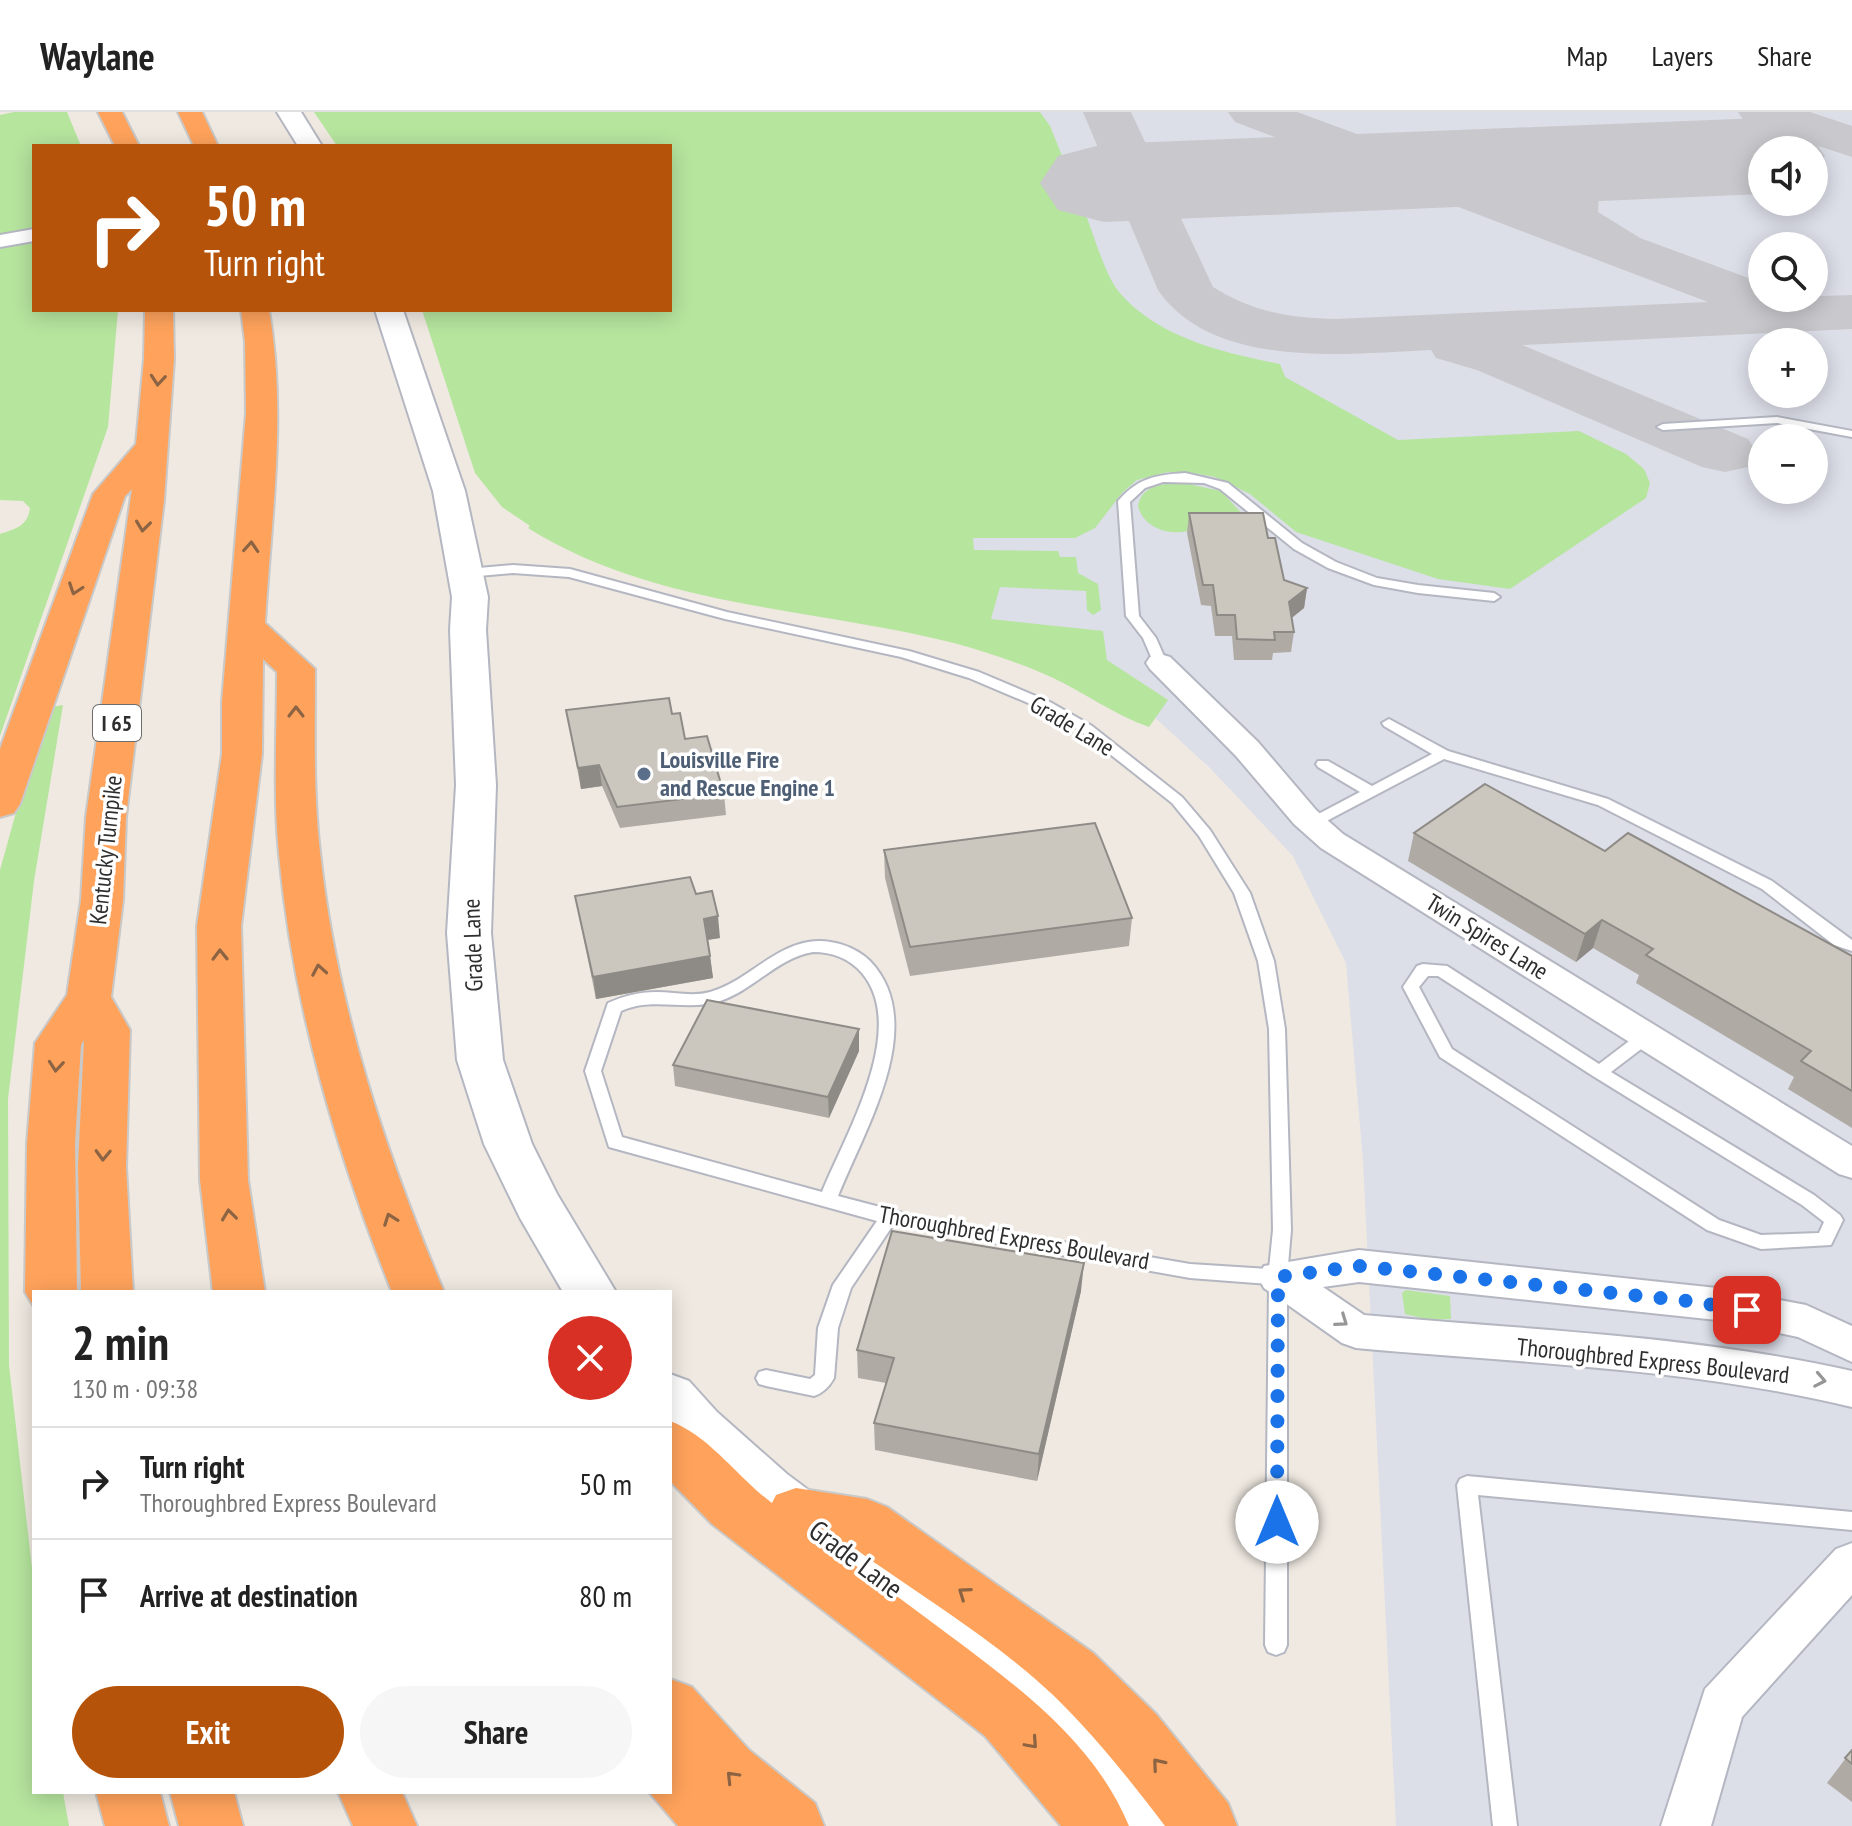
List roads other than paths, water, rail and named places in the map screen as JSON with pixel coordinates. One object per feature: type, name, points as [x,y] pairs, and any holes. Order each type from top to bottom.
[{"type":"highway","points":[[110,112],[126,144]]},
{"type":"highway","points":[[190,112],[205,144]]},
{"type":"highway","name":"Kentucky Turnpike","points":[[89,997],[102,900],[106,817],[147,500],[159,359],[159,312]]},
{"type":"highway","points":[[239,1290],[224,1180],[219,926],[242,754],[241,702],[262,413],[260,342],[255,312]]},
{"type":"highway","points":[[0,804],[109,494],[149,449]]},
{"type":"highway","points":[[246,625],[296,669],[300,855],[321,984],[340,1066],[367,1159],[417,1290]]},
{"type":"highway","points":[[51,1290],[51,1156],[58,1043],[89,997],[107,1030],[102,1167],[107,1290]]},
{"type":"highway","points":[[672,1447],[732,1506],[1007,1715],[1076,1792],[1097,1826]]},
{"type":"highway","points":[[796,1513],[867,1525],[1018,1631],[1072,1673],[1134,1735],[1205,1826]]},
{"type":"highway","points":[[672,1711],[746,1792],[792,1826]]},
{"type":"highway","points":[[672,1771],[720,1826]]},
{"type":"highway","points":[[129,1794],[137,1826]]},
{"type":"highway","points":[[203,1794],[211,1826]]},
{"type":"highway","points":[[371,1794],[385,1826]]},
{"type":"main road","points":[[289,112],[309,144]]},
{"type":"main road","name":"Grade Lane","points":[[390,312],[449,491],[470,597],[468,630],[476,785],[469,933],[480,1060],[508,1144],[531,1192],[589,1290]]},
{"type":"main road","name":"Grade Lane","points":[[672,1399],[698,1429],[796,1513],[1053,1710],[1144,1826]]},
{"type":"street","points":[[0,241],[32,235]]},
{"type":"street","name":"Twin Spires Lane","points":[[1160,663],[1247,749],[1312,823],[1332,841],[1852,1164]]},
{"type":"street","name":"Thoroughbred Express Boulevard","points":[[1278,1277],[1359,1266],[1717,1304],[1806,1322],[1852,1345]]},
{"type":"street","name":"Thoroughbred Express Boulevard","points":[[1278,1277],[1356,1331],[1716,1364],[1792,1375],[1852,1389]]},
{"type":"street","points":[[1686,1826],[1722,1705],[1852,1563]]},
{"type":"lane","points":[[1663,427],[1777,420],[1852,434]]},
{"type":"lane","points":[[1160,663],[1149,638],[1133,616],[1124,501],[1141,485],[1162,478],[1185,477],[1224,486],[1298,546],[1332,565],[1374,581],[1494,597]]},
{"type":"lane","name":"Grade Lane","points":[[467,573],[513,569],[570,573],[725,615],[904,654],[974,675],[1045,705],[1087,729],[1177,800],[1205,833],[1242,893],[1266,961],[1277,1029],[1282,1230],[1278,1277],[1276,1645]]},
{"type":"lane","points":[[1389,723],[1443,754],[1603,802],[1767,885],[1840,941],[1852,946]]},
{"type":"lane","points":[[1312,823],[1443,754]]},
{"type":"lane","points":[[1323,764],[1372,792]]},
{"type":"lane","name":"Thoroughbred Express Boulevard","points":[[828,1200],[886,1050],[888,1022],[879,982],[860,961],[841,950],[822,946],[781,956],[746,982],[713,998],[628,998],[614,1007],[593,1071],[615,1142],[889,1217],[1025,1244],[1138,1260],[1190,1271],[1278,1277]]},
{"type":"lane","points":[[1423,970],[1441,970],[1599,1072],[1808,1200],[1834,1220],[1825,1240],[1761,1242],[1713,1225],[1446,1053],[1411,987],[1423,970]]},
{"type":"lane","points":[[1599,1072],[1647,1036]]},
{"type":"lane","points":[[766,1378],[814,1388],[824,1378],[828,1328],[842,1285],[889,1217]]},
{"type":"lane","points":[[1505,1826],[1467,1485],[1852,1521]]},
{"type":"place","name":"Louisville Fire and Rescue Engine 1","points":[[644,774]]}]
